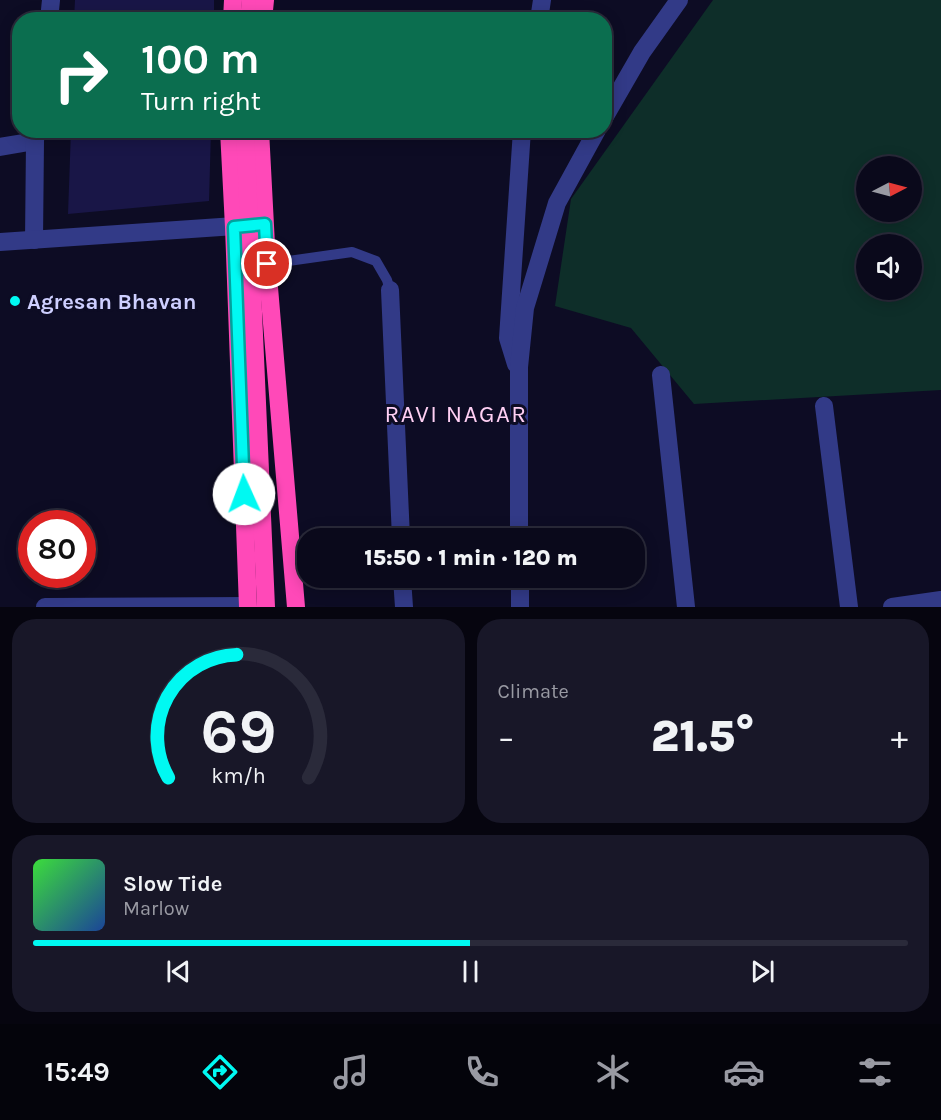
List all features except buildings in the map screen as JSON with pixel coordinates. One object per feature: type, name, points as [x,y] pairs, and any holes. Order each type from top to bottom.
[{"type":"highway","points":[[229,138],[248,607]]},
{"type":"highway","points":[[237,138],[243,237],[256,607]]},
{"type":"highway","points":[[245,138],[266,607]]},
{"type":"highway","points":[[260,138],[267,264],[296,607]]},
{"type":"street","points":[[612,104],[642,52],[679,0]]},
{"type":"street","points":[[0,147],[29,138]]},
{"type":"street","points":[[34,240],[36,138]]},
{"type":"street","points":[[519,374],[508,338],[521,138]]},
{"type":"street","points":[[519,528],[519,374],[525,308],[557,203],[593,138]]},
{"type":"street","points":[[0,242],[265,224]]},
{"type":"street","points":[[390,290],[401,528]]},
{"type":"street","points":[[661,375],[686,607]]},
{"type":"street","points":[[824,406],[849,607]]},
{"type":"street","points":[[403,588],[404,607]]},
{"type":"street","points":[[520,588],[520,607]]},
{"type":"street","points":[[892,607],[941,600]]},
{"type":"street","points":[[45,607],[248,607]]},
{"type":"lane","points":[[267,264],[352,252],[376,261],[390,290]]},
{"type":"green space","points":[[713,0],[941,0],[941,390],[694,404],[631,328],[555,306],[571,199]]},
{"type":"place","name":"Agresan Bhavan","points":[[15,301]]},
{"type":"district","name":"RAVI NAGAR","points":[[456,414]]},
{"type":"route","points":[[244,494],[234,227],[265,224],[267,264]]}]
